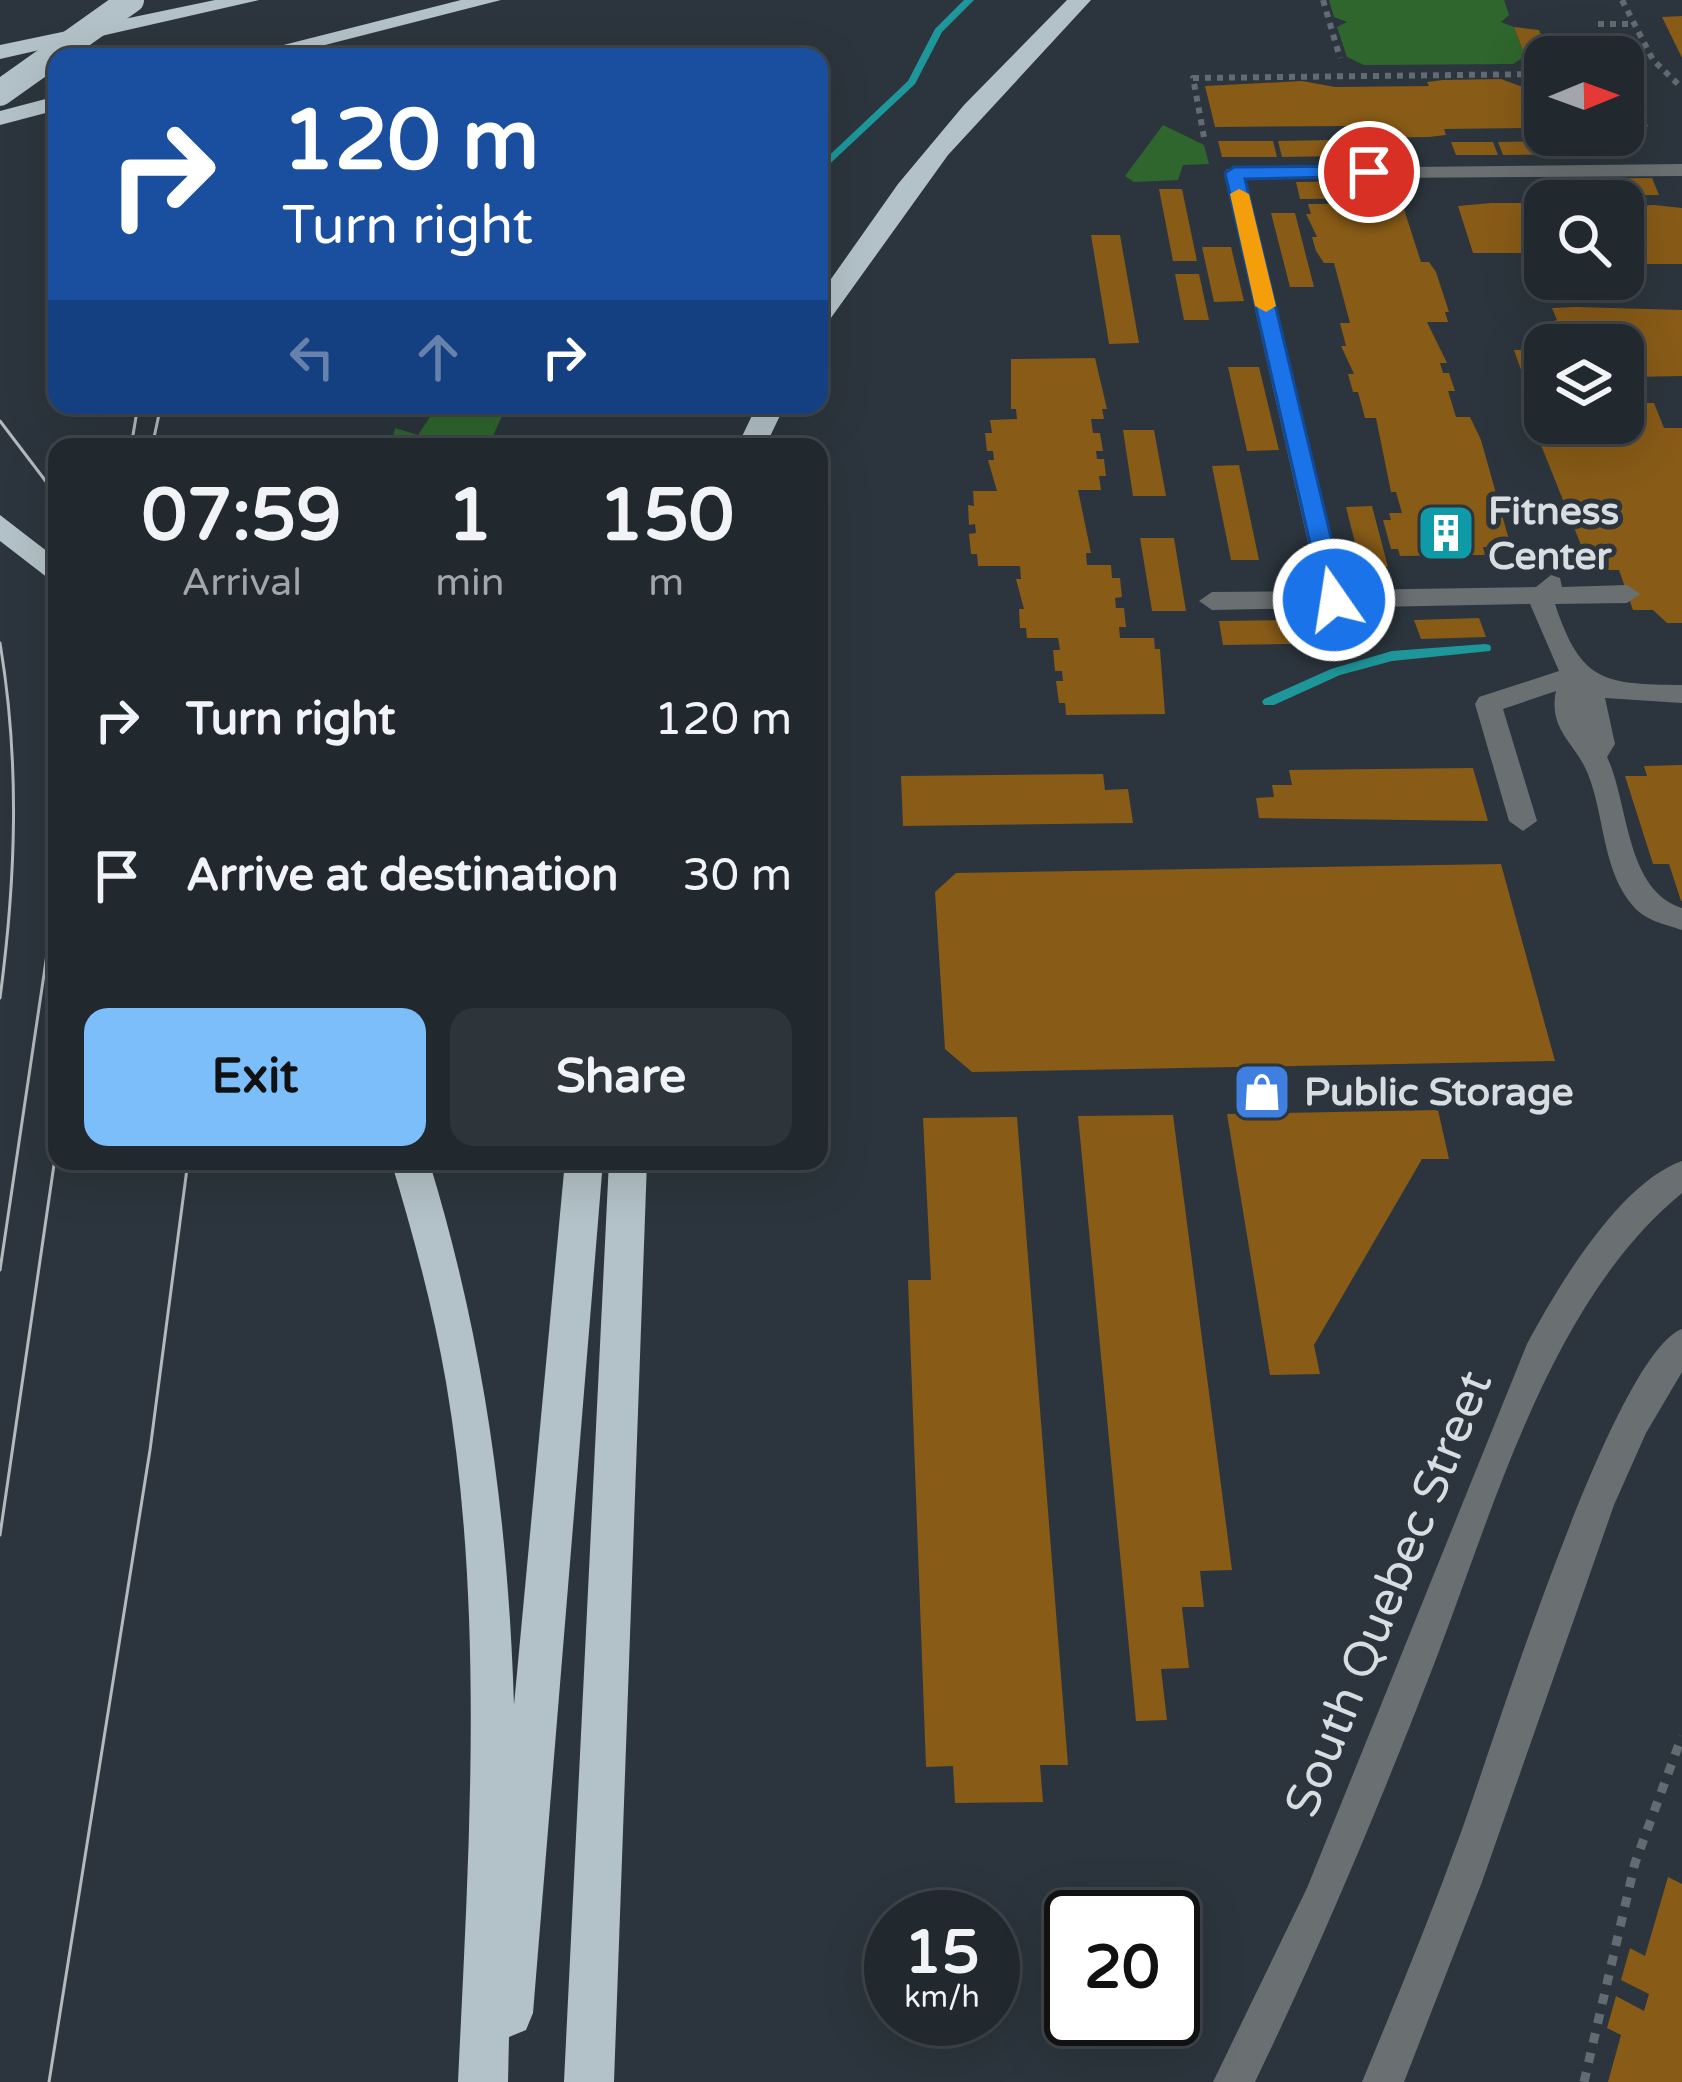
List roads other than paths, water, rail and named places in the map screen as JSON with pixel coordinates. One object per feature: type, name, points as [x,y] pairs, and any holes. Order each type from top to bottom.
[{"type":"highway","points":[[63,48],[131,0]]},
{"type":"highway","points":[[0,52],[248,0]]},
{"type":"highway","points":[[286,48],[490,0]]},
{"type":"highway","points":[[828,302],[856,257],[982,97],[1080,0]]},
{"type":"highway","points":[[0,93],[48,59]]},
{"type":"highway","points":[[0,108],[48,101]]},
{"type":"highway","points":[[0,118],[48,103]]},
{"type":"highway","points":[[0,525],[48,566]]},
{"type":"highway","points":[[412,1170],[453,1318],[476,1474],[488,1605],[494,1824],[484,2082]]},
{"type":"highway","points":[[503,2082],[583,1170]]},
{"type":"highway","points":[[589,2082],[628,1170]]},
{"type":"street","points":[[1334,600],[1234,173],[1682,170]]},
{"type":"street","points":[[1212,601],[1541,598],[1624,586]]},
{"type":"street","points":[[1541,598],[1556,650],[1582,680],[1602,744],[1593,756],[1639,895],[1660,914],[1682,919]]},
{"type":"street","points":[[1522,821],[1488,704],[1582,680],[1619,692],[1682,694]]},
{"type":"street","name":"South Quebec Street","points":[[1234,2082],[1322,1900],[1539,1355],[1599,1256],[1682,1174]]},
{"type":"street","points":[[1383,2082],[1468,1870],[1592,1516],[1636,1416],[1682,1344]]},
{"type":"waterway","points":[[828,162],[912,82],[938,31],[969,0]]},
{"type":"waterway","points":[[1269,702],[1336,672],[1392,656],[1485,648]]},
{"type":"tram line","points":[[132,438],[136,414]]},
{"type":"tram line","points":[[154,438],[159,414]]},
{"type":"tram line","points":[[0,421],[48,484]]},
{"type":"tram line","points":[[0,643],[11,732],[14,820],[0,998]]},
{"type":"tram line","points":[[0,1270],[48,947]]},
{"type":"tram line","points":[[0,1535],[53,1170]]},
{"type":"tram line","points":[[49,2082],[150,1450],[187,1170]]},
{"type":"place","name":"Fitness Center","points":[[1446,533]]},
{"type":"place","name":"Public Storage","points":[[1262,1092]]}]
